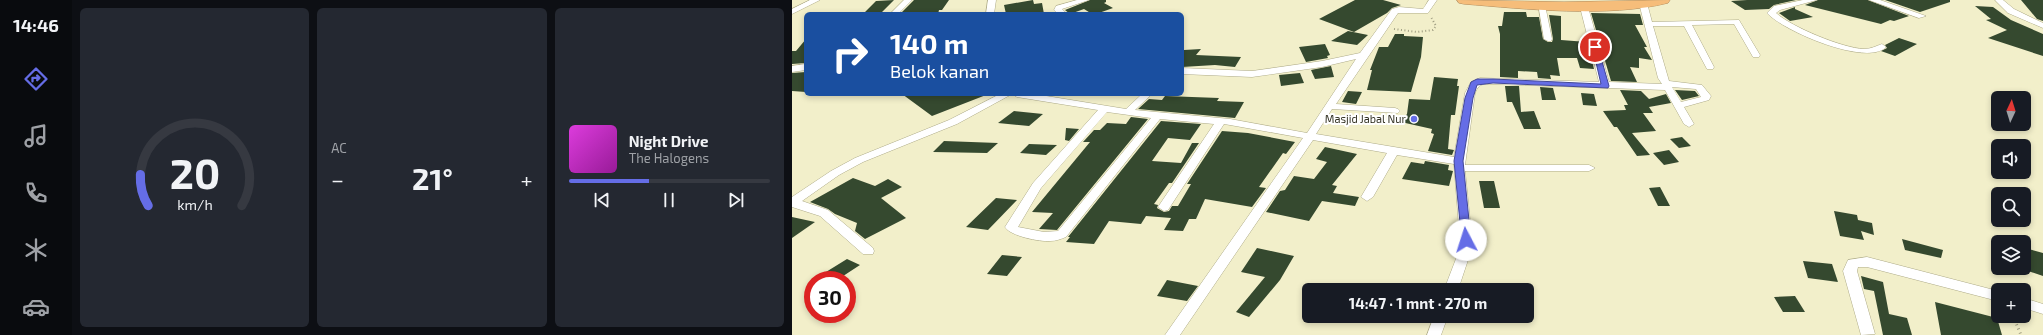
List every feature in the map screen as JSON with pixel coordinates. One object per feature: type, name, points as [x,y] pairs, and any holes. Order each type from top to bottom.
[{"type":"highway","points":[[1464,0],[1526,2],[1541,6],[1584,7],[1644,3],[1663,0]]},
{"type":"street","points":[[792,12],[816,0]]},
{"type":"street","points":[[896,12],[908,0]]},
{"type":"street","points":[[990,12],[992,0]]},
{"type":"street","points":[[1060,12],[1058,10],[1059,8],[1085,0]]},
{"type":"street","points":[[1172,335],[1330,106],[1381,28],[1396,10],[1425,11],[1433,0]]},
{"type":"street","points":[[1812,0],[1777,8],[1771,13],[1793,26],[1852,49],[1869,52],[1882,47]]},
{"type":"street","points":[[1873,0],[1922,16]]},
{"type":"street","points":[[1999,0],[2011,11],[2043,26]]},
{"type":"street","points":[[1644,3],[1667,85],[1689,124]]},
{"type":"street","points":[[1541,6],[1548,40]]},
{"type":"street","points":[[1584,7],[1605,86]]},
{"type":"street","points":[[1649,24],[1736,22],[1756,55]]},
{"type":"street","points":[[1687,23],[1710,67]]},
{"type":"street","points":[[1184,71],[1252,74],[1314,66],[1363,55]]},
{"type":"street","points":[[792,69],[804,67]]},
{"type":"street","points":[[1454,283],[1465,251],[1466,240],[1459,164],[1470,93],[1472,87],[1477,82],[1605,86],[1667,85],[1699,87],[1706,96],[1706,98],[1700,101],[1679,105]]},
{"type":"street","points":[[793,202],[830,176],[859,160],[953,122],[1003,96]]},
{"type":"street","points":[[1030,96],[1157,117],[1221,121],[1459,164],[1589,168]]},
{"type":"street","points":[[1129,112],[1145,96]]},
{"type":"street","points":[[1330,106],[1395,111]]},
{"type":"street","points":[[1105,108],[1037,186],[1012,222],[1011,227],[1014,230],[1047,238],[1062,234],[1157,117]]},
{"type":"street","points":[[1164,207],[1221,121]]},
{"type":"street","points":[[1368,197],[1388,163],[1393,151]]},
{"type":"street","points":[[793,202],[824,213],[868,251]]},
{"type":"street","points":[[1868,334],[1850,271],[1853,263],[1867,262],[1991,294]]},
{"type":"street","points":[[2031,305],[2043,308]]},
{"type":"street","points":[[1434,335],[1438,323]]},
{"type":"path","points":[[1381,28],[1417,32],[1433,30],[1436,26],[1431,18]]},
{"type":"path","points":[[2017,323],[2021,335]]},
{"type":"building","points":[[894,0],[882,12],[865,12],[876,1]]},
{"type":"building","points":[[914,0],[949,0],[942,10],[939,10],[938,12],[902,12]]},
{"type":"building","points":[[1033,0],[1034,4],[1042,3],[1044,12],[1006,12],[1004,5]]},
{"type":"building","points":[[1090,0],[1106,0],[1104,3],[1113,8],[1102,12],[1089,12],[1084,9],[1076,12],[1068,12],[1065,10]]},
{"type":"building","points":[[1355,0],[1383,0],[1401,5],[1392,8],[1387,13],[1354,32],[1319,19]]},
{"type":"building","points":[[1796,0],[1774,5],[1769,9],[1745,10],[1731,1]]},
{"type":"building","points":[[1818,0],[1868,0],[1909,16],[1894,21],[1890,20],[1881,24],[1805,5]]},
{"type":"building","points":[[1885,0],[1950,0],[1950,2],[1920,12]]},
{"type":"building","points":[[2021,0],[2043,0],[2043,21],[2037,19]]},
{"type":"building","points":[[1975,6],[1993,7],[2011,20],[2043,34],[2043,56],[1988,38],[2007,30],[1986,20],[1991,19]]},
{"type":"building","points":[[1795,7],[1795,9],[1813,17],[1790,21],[1779,13]]},
{"type":"building","points":[[1504,12],[1526,12],[1527,17],[1539,17],[1543,39],[1548,42],[1552,42],[1553,39],[1549,15],[1561,16],[1561,40],[1587,42],[1594,69],[1580,68],[1577,58],[1557,58],[1560,76],[1550,75],[1551,79],[1538,78],[1537,72],[1518,71],[1518,78],[1500,77],[1500,34],[1498,26],[1502,26]]},
{"type":"building","points":[[1591,13],[1640,14],[1643,25],[1635,25],[1647,47],[1644,47],[1652,60],[1639,58],[1639,68],[1630,67],[1637,82],[1611,81]]},
{"type":"building","points":[[1348,31],[1368,35],[1357,45],[1331,41]]},
{"type":"building","points":[[1395,34],[1423,37],[1421,57],[1411,92],[1367,90],[1372,70],[1370,70],[1379,47],[1388,47]]},
{"type":"building","points":[[1899,38],[1917,44],[1895,56],[1881,51],[1887,48],[1885,45]]},
{"type":"building","points":[[804,41],[804,63],[792,64],[792,51],[796,51]]},
{"type":"building","points":[[1325,44],[1330,55],[1327,56],[1328,58],[1306,62],[1299,47]]},
{"type":"building","points":[[1201,49],[1196,55],[1241,57],[1235,67],[1215,65],[1184,67],[1184,50]]},
{"type":"building","points":[[1331,66],[1334,77],[1315,79],[1311,70]]},
{"type":"building","points":[[804,72],[804,92],[792,91],[792,73]]},
{"type":"building","points":[[1300,73],[1304,83],[1281,86],[1279,75]]},
{"type":"building","points":[[1434,77],[1458,79],[1457,86],[1459,86],[1455,115],[1451,115],[1448,149],[1454,150],[1452,155],[1428,151],[1434,134],[1431,133],[1432,129],[1401,122],[1407,114],[1409,99],[1430,100]]},
{"type":"building","points":[[1505,86],[1519,86],[1521,112],[1534,111],[1541,129],[1524,129],[1512,102],[1507,102]]},
{"type":"building","points":[[1540,87],[1553,88],[1556,100],[1542,100]]},
{"type":"building","points":[[1620,90],[1641,91],[1649,99],[1666,94],[1671,103],[1649,107],[1653,113],[1643,113],[1656,131],[1632,133],[1650,155],[1637,156],[1617,127],[1614,127],[1603,111],[1626,110],[1624,105],[1628,105]]},
{"type":"building","points":[[1675,90],[1695,91],[1699,96],[1682,100]]},
{"type":"building","points":[[1348,91],[1362,92],[1356,104],[1342,102]]},
{"type":"building","points":[[1581,93],[1594,94],[1597,106],[1583,105]]},
{"type":"building","points":[[905,96],[983,96],[932,116]]},
{"type":"building","points":[[1165,96],[1219,98],[1217,101],[1244,102],[1235,118],[1138,109],[1149,99],[1162,100]]},
{"type":"building","points":[[1014,111],[1043,114],[1029,126],[998,123]]},
{"type":"building","points":[[1131,117],[1148,119],[1057,230],[1039,229],[1053,213],[1032,212],[1090,142],[1083,142],[1094,130],[1100,130],[1107,123],[1126,124]]},
{"type":"building","points":[[1161,121],[1201,124],[1190,140],[1168,138],[1152,161],[1181,163],[1192,143],[1199,143],[1172,183],[1169,183],[1154,204],[1158,205],[1157,208],[1164,212],[1169,211],[1172,206],[1178,206],[1191,184],[1187,184],[1222,131],[1248,133],[1295,142],[1286,154],[1283,153],[1259,187],[1266,188],[1252,207],[1205,199],[1196,219],[1189,219],[1183,231],[1164,230],[1171,218],[1146,216],[1141,224],[1109,221],[1094,244],[1066,242],[1070,237],[1068,237]]},
{"type":"building","points":[[1066,128],[1079,129],[1069,141],[1065,140]]},
{"type":"building","points":[[1682,137],[1691,146],[1679,148],[1670,139]]},
{"type":"building","points":[[944,141],[998,143],[987,153],[933,152]]},
{"type":"building","points":[[1029,144],[1057,145],[1046,155],[1020,153]]},
{"type":"building","points":[[1325,147],[1357,154],[1332,185],[1337,186],[1333,193],[1359,197],[1355,206],[1322,201],[1309,221],[1266,212],[1280,191],[1285,190],[1294,176],[1314,179],[1327,162],[1316,159]]},
{"type":"building","points":[[1669,150],[1679,162],[1664,165],[1653,153]]},
{"type":"building","points":[[1425,161],[1449,165],[1448,170],[1453,171],[1449,186],[1402,179],[1411,162],[1424,164]]},
{"type":"building","points":[[853,178],[875,186],[888,179],[902,187],[881,198],[906,218],[865,239],[855,231],[857,223],[810,202]]},
{"type":"building","points":[[1479,181],[1494,181],[1500,208],[1484,208]]},
{"type":"building","points":[[1660,187],[1670,206],[1658,206],[1649,188]]},
{"type":"building","points":[[996,198],[1017,200],[988,230],[966,227]]},
{"type":"building","points":[[1834,211],[1857,215],[1858,220],[1872,223],[1874,235],[1861,231],[1864,240],[1840,236]]},
{"type":"building","points":[[792,217],[815,222],[792,238]]},
{"type":"building","points":[[1902,239],[1943,250],[1941,258],[1905,250]]},
{"type":"building","points":[[1257,248],[1294,256],[1280,280],[1249,317],[1236,312],[1265,277],[1241,272]]},
{"type":"building","points":[[2031,250],[2043,253],[2043,276],[2031,272]]},
{"type":"building","points":[[1002,255],[1022,257],[1007,276],[987,274]]},
{"type":"building","points":[[847,259],[860,265],[851,271],[828,271]]},
{"type":"building","points":[[1803,261],[1832,264],[1838,282],[1808,278]]},
{"type":"building","points":[[1861,276],[1883,282],[1889,314],[1907,318],[1912,335],[1883,335],[1874,291],[1864,289]]},
{"type":"building","points":[[1167,280],[1198,286],[1187,301],[1157,296]]},
{"type":"building","points":[[1795,296],[1805,312],[1783,312],[1774,297]]},
{"type":"building","points":[[1935,302],[1991,316],[1991,323],[1998,323],[2002,335],[1941,335]]},
{"type":"place","name":"Masjid Jabal Nur","points":[[1414,119]]},
{"type":"route","points":[[1466,240],[1459,161],[1469,98],[1474,84],[1482,81],[1493,81],[1605,86],[1595,47]]}]
